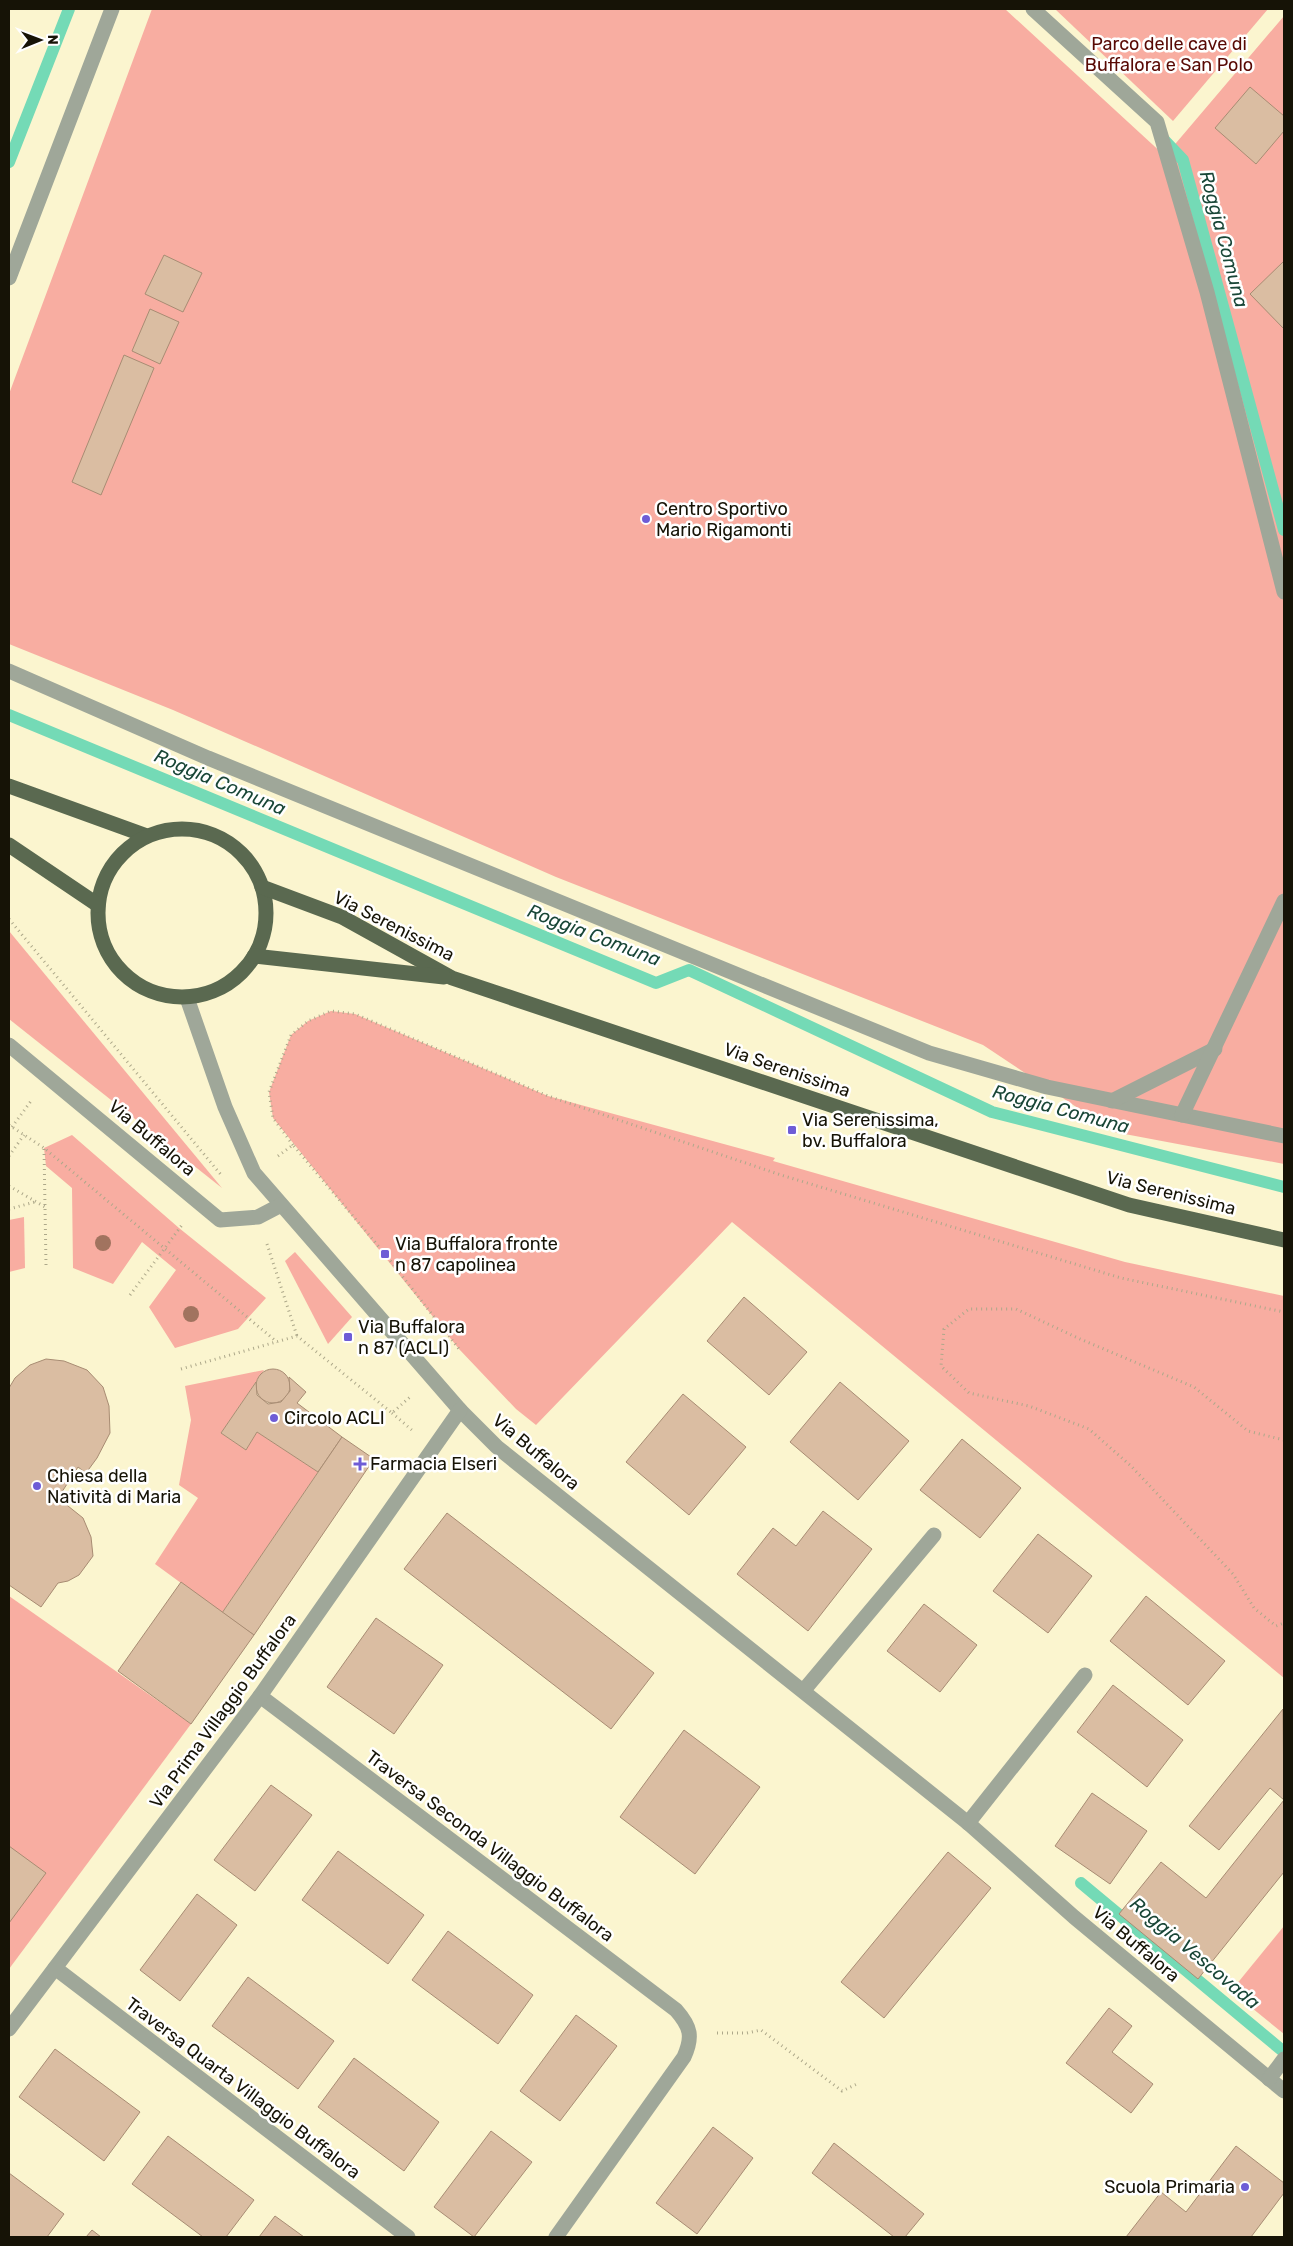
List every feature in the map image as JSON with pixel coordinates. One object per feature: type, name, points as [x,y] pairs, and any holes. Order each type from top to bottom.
[{"type":"main road","points":[[9,786],[147,836]]},
{"type":"main road","points":[[170,830],[193,830],[215,836],[235,849],[252,866],[262,888],[266,911],[263,934],[254,956],[240,975],[215,991],[187,998],[158,994],[132,982],[112,961],[100,934],[98,905],[106,877],[123,853],[147,836],[170,830]]},
{"type":"main road","points":[[9,845],[98,905]]},
{"type":"main road","name":"Via Serenissima","points":[[262,888],[342,917],[452,978],[1130,1205],[1284,1240]]},
{"type":"main road","name":"Via Serenissima","points":[[254,956],[452,978]]},
{"type":"street","points":[[9,278],[112,9]]},
{"type":"street","points":[[1032,9],[1157,122],[1207,292],[1284,592]]},
{"type":"street","points":[[9,671],[208,758],[929,1053],[1047,1087],[1284,1136]]},
{"type":"street","points":[[1182,1116],[1284,901]]},
{"type":"street","name":"Via Buffalora","points":[[187,998],[225,1107],[254,1173],[460,1410],[497,1447],[804,1690],[968,1823],[1074,1918],[1284,2091]]},
{"type":"street","name":"Via Buffalora","points":[[9,1046],[220,1220],[258,1217],[281,1205]]},
{"type":"street","points":[[1112,1101],[1215,1049]]},
{"type":"street","name":"Via Prima Villaggio Buffalora","points":[[9,2029],[260,1696],[460,1410]]},
{"type":"street","points":[[804,1690],[934,1535]]},
{"type":"street","points":[[968,1823],[1086,1675]]},
{"type":"street","name":"Traversa Seconda Villaggio Buffalora","points":[[260,1696],[676,2010],[686,2022],[690,2032]]},
{"type":"street","name":"Traversa Quarta Villaggio Buffalora","points":[[55,1968],[408,2237]]},
{"type":"street","points":[[556,2237],[684,2057],[689,2045],[690,2032]]},
{"type":"street","points":[[1269,2079],[1284,2059]]},
{"type":"path","points":[[9,919],[227,1181]]},
{"type":"path","points":[[294,1145],[273,1118],[269,1092],[291,1035],[308,1020],[331,1011],[355,1014],[548,1096],[781,1176],[1122,1278],[1284,1312]]},
{"type":"path","points":[[9,1125],[44,1148],[277,1342]]},
{"type":"path","points":[[9,1156],[24,1135]]},
{"type":"path","points":[[44,1148],[46,1265]]},
{"type":"path","points":[[9,1186],[45,1207]]},
{"type":"path","points":[[9,1209],[35,1202]]},
{"type":"path","points":[[130,1295],[199,1202]]},
{"type":"path","points":[[258,1217],[297,1336],[413,1431]]},
{"type":"path","points":[[1284,1440],[1248,1431],[1194,1387],[1080,1339],[1016,1309],[969,1309],[944,1329],[941,1366],[969,1393],[1029,1406],[1089,1429],[1131,1466],[1233,1574],[1254,1608],[1276,1626],[1284,1624]]},
{"type":"path","points":[[181,1369],[297,1336]]},
{"type":"path","points":[[392,1413],[415,1391]]},
{"type":"path","points":[[690,2032],[747,2033],[761,2030],[842,2091],[857,2084]]},
{"type":"green space","name":"Centro Sportivo Mario Rigamonti","points":[[152,9],[1005,9],[1165,156],[1284,16],[1284,1164],[1114,1132],[983,1045],[556,877],[173,710],[9,644],[9,394]]},
{"type":"green space","name":"Parco delle cave di Buffalora e San Polo","points":[[1055,9],[1268,9],[1173,121]]},
{"type":"green space","points":[[9,931],[222,1188],[9,1019]]},
{"type":"green space","points":[[331,1011],[355,1014],[548,1096],[775,1158],[773,1161],[1125,1262],[1284,1296],[1284,1678],[732,1222],[536,1425],[516,1409],[459,1349],[273,1118],[269,1092],[291,1035],[308,1021]]},
{"type":"green space","points":[[72,1135],[179,1228],[266,1298],[238,1329],[175,1348],[149,1307],[176,1270],[142,1242],[113,1284],[73,1268],[72,1188],[46,1166],[44,1148]]},
{"type":"green space","points":[[24,1217],[25,1268],[9,1272],[9,1220]]},
{"type":"green space","points":[[295,1252],[352,1317],[328,1344],[285,1261]]},
{"type":"green space","points":[[264,1370],[221,1433],[246,1450],[257,1432],[318,1472],[222,1613],[155,1564],[198,1498],[179,1485],[191,1420],[185,1386]]},
{"type":"green space","points":[[9,1596],[191,1724],[9,1969]]},
{"type":"green space","points":[[1284,1926],[1284,2034],[1231,1991]]},
{"type":"building","points":[[1250,87],[1284,116],[1284,131],[1256,164],[1215,128]]},
{"type":"building","points":[[164,255],[202,273],[183,312],[145,294]]},
{"type":"building","points":[[1284,261],[1284,329],[1250,294]]},
{"type":"building","points":[[150,309],[179,322],[160,364],[132,351]]},
{"type":"building","points":[[124,355],[154,368],[101,495],[72,482]]},
{"type":"building","points":[[744,1297],[807,1352],[769,1395],[707,1341]]},
{"type":"building","name":"Chiesa della Natività di Maria","points":[[46,1359],[64,1361],[87,1370],[103,1387],[109,1406],[110,1433],[97,1458],[86,1473],[78,1467],[58,1498],[83,1518],[91,1537],[93,1556],[79,1575],[68,1581],[58,1583],[41,1607],[9,1585],[9,1388],[15,1378],[30,1365]]},
{"type":"building","points":[[273,1369],[280,1370],[285,1374],[289,1379],[289,1393],[285,1398],[280,1402],[273,1403],[266,1402],[261,1398],[257,1393],[256,1386],[257,1379],[261,1374],[266,1370]]},
{"type":"building","name":"Circolo ACLI","points":[[289,1377],[306,1392],[297,1403],[342,1437],[318,1472],[257,1432],[246,1450],[221,1433],[256,1382],[257,1395],[268,1404],[281,1402],[290,1391]]},
{"type":"building","points":[[840,1382],[909,1441],[858,1500],[790,1442]]},
{"type":"building","points":[[683,1394],[746,1447],[689,1515],[626,1462]]},
{"type":"building","points":[[342,1437],[374,1459],[254,1635],[222,1613]]},
{"type":"building","points":[[962,1439],[1021,1488],[980,1538],[920,1490]]},
{"type":"building","points":[[823,1511],[872,1549],[808,1631],[737,1574],[773,1528],[796,1546]]},
{"type":"building","points":[[447,1513],[654,1673],[611,1729],[404,1569]]},
{"type":"building","points":[[1038,1534],[1092,1576],[1048,1633],[993,1591]]},
{"type":"building","points":[[181,1582],[254,1635],[191,1724],[118,1671]]},
{"type":"building","points":[[1146,1596],[1225,1661],[1188,1705],[1110,1641]]},
{"type":"building","points":[[924,1604],[977,1645],[940,1692],[887,1651]]},
{"type":"building","points":[[376,1618],[443,1665],[394,1734],[327,1687]]},
{"type":"building","points":[[1113,1685],[1183,1740],[1147,1787],[1077,1732]]},
{"type":"building","points":[[1283,1709],[1284,1800],[1270,1788],[1219,1850],[1189,1826]]},
{"type":"building","points":[[684,1730],[760,1787],[695,1874],[620,1817]]},
{"type":"building","points":[[271,1785],[312,1815],[255,1891],[214,1860]]},
{"type":"building","points":[[1092,1793],[1147,1831],[1110,1884],[1055,1846]]},
{"type":"building","points":[[1284,1800],[1284,1872],[1198,1979],[1119,1914],[1161,1862],[1206,1898]]},
{"type":"building","points":[[9,1846],[46,1873],[9,1923]]},
{"type":"building","points":[[338,1851],[424,1915],[388,1964],[302,1900]]},
{"type":"building","points":[[948,1852],[991,1888],[884,2018],[841,1982]]},
{"type":"building","points":[[197,1894],[237,1925],[180,2001],[140,1970]]},
{"type":"building","points":[[448,1931],[533,1995],[498,2044],[412,1980]]},
{"type":"building","points":[[248,1977],[334,2041],[298,2089],[212,2026]]},
{"type":"building","points":[[1109,2008],[1132,2026],[1112,2052],[1153,2084],[1131,2113],[1066,2063]]},
{"type":"building","points":[[576,2015],[617,2046],[560,2121],[520,2091]]},
{"type":"building","points":[[55,2049],[140,2112],[104,2161],[19,2097]]},
{"type":"building","points":[[354,2058],[439,2122],[404,2171],[318,2107]]},
{"type":"building","points":[[713,2127],[753,2158],[697,2234],[656,2203]]},
{"type":"building","points":[[491,2131],[532,2162],[474,2237],[434,2207]]},
{"type":"building","points":[[168,2136],[254,2200],[226,2237],[203,2237],[132,2184]]},
{"type":"building","points":[[834,2143],[924,2214],[905,2237],[894,2237],[812,2173]]},
{"type":"building","name":"Scuola Primaria","points":[[1236,2146],[1284,2183],[1284,2193],[1251,2237],[1126,2237],[1161,2192],[1186,2212]]},
{"type":"building","points":[[9,2173],[64,2214],[47,2237],[9,2237]]},
{"type":"building","points":[[275,2216],[304,2237],[259,2237]]},
{"type":"building","points":[[92,2230],[101,2237],[86,2237]]},
{"type":"waterway","name":"Roggia Comuna","points":[[9,162],[69,9]]},
{"type":"waterway","name":"Roggia Comuna","points":[[1162,138],[1183,160],[1284,530]]},
{"type":"waterway","name":"Roggia Comuna","points":[[9,715],[656,983],[689,970],[992,1112],[1284,1187]]},
{"type":"waterway","name":"Roggia Vescovada","points":[[1081,1883],[1284,2052]]},
{"type":"place","name":"Centro Sportivo Mario Rigamonti","points":[[646,519]]},
{"type":"place","name":"Via Serenissima, bv. Buffalora","points":[[792,1130]]},
{"type":"place","name":"Via Buffalora fronte n 87 capolinea","points":[[385,1254]]},
{"type":"place","name":"Via Buffalora n 87 (ACLI)","points":[[348,1337]]},
{"type":"place","name":"Circolo ACLI","points":[[274,1418]]},
{"type":"place","name":"Farmacia Elseri","points":[[360,1464]]},
{"type":"place","name":"Chiesa della Natività di Maria","points":[[37,1486]]},
{"type":"place","name":"Scuola Primaria","points":[[1245,2187]]}]
